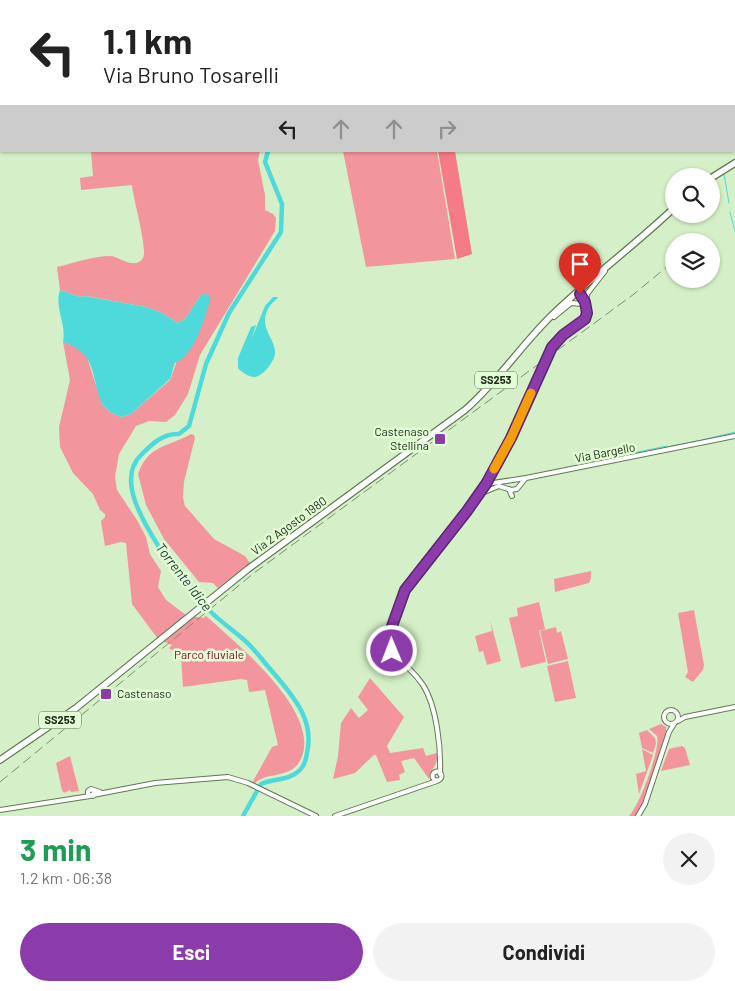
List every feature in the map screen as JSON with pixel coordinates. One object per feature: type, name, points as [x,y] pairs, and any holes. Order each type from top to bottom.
[{"type":"main road","points":[[720,172],[735,163]]},
{"type":"main road","name":"SS253","points":[[577,293],[665,216]]},
{"type":"main road","name":"Via 2 Agosto 1980","points":[[0,760],[76,708],[258,561],[465,410],[491,385],[542,326],[577,293]]},
{"type":"street","points":[[584,303],[590,289],[611,263]]},
{"type":"street","points":[[391,649],[385,650],[403,595],[409,584],[486,484],[511,438],[552,347],[563,335],[585,319],[586,308],[582,296],[577,293]]},
{"type":"street","points":[[542,326],[572,303],[584,303]]},
{"type":"street","name":"Via Bargello","points":[[486,484],[526,478],[735,436]]},
{"type":"street","points":[[478,496],[490,488],[501,486],[517,489],[526,478]]},
{"type":"street","points":[[486,484],[490,488]]},
{"type":"street","points":[[510,489],[512,496]]},
{"type":"street","points":[[391,633],[391,649]]},
{"type":"street","points":[[335,816],[423,786],[440,778],[441,761],[434,717],[427,693],[421,682],[386,646]]},
{"type":"street","points":[[638,816],[645,804],[669,732],[676,723],[685,717],[735,707]]},
{"type":"street","points":[[669,732],[668,724],[664,719],[666,712],[672,710],[685,717]]},
{"type":"street","points":[[676,723],[678,714]]},
{"type":"street","points":[[668,724],[676,723]]},
{"type":"street","points":[[423,786],[441,761]]},
{"type":"street","points":[[433,774],[440,774]]},
{"type":"street","points":[[433,774],[434,779],[437,780]]},
{"type":"street","points":[[0,810],[155,783],[231,777],[316,816]]},
{"type":"green space","name":"Parco fluviale","points":[[91,152],[260,152],[258,160],[265,195],[265,210],[276,218],[275,231],[200,355],[188,394],[175,415],[166,422],[149,421],[136,426],[119,454],[115,477],[117,490],[137,520],[146,537],[150,554],[161,571],[158,587],[166,600],[186,615],[203,618],[206,616],[237,644],[274,681],[289,702],[300,723],[304,743],[300,761],[296,767],[284,773],[265,777],[254,784],[252,783],[272,747],[278,745],[265,690],[249,692],[247,680],[241,679],[183,687],[181,657],[169,648],[172,645],[158,639],[132,604],[126,543],[121,542],[105,546],[101,521],[105,514],[100,510],[93,494],[73,473],[60,447],[59,427],[70,380],[63,342],[78,347],[87,357],[102,404],[111,413],[122,417],[131,414],[170,380],[201,295],[185,319],[178,323],[160,312],[146,307],[86,296],[80,297],[60,290],[57,267],[104,256],[114,257],[131,263],[140,262],[143,258],[144,245],[132,185],[81,190],[80,178],[93,176]]},
{"type":"green space","points":[[343,152],[437,152],[455,259],[366,267]]},
{"type":"green space","points":[[191,434],[195,438],[184,482],[183,497],[185,506],[214,539],[245,556],[250,563],[218,588],[213,583],[199,582],[164,539],[146,505],[138,474],[142,464],[153,452]]},
{"type":"green space","points":[[591,571],[589,583],[555,592],[554,579]]},
{"type":"green space","points":[[539,602],[545,629],[539,631],[546,662],[521,668],[509,618],[518,616],[517,608]]},
{"type":"green space","points":[[694,610],[704,665],[703,670],[693,682],[685,677],[688,672],[678,613]]},
{"type":"green space","points":[[490,620],[501,661],[487,665],[483,651],[479,652],[475,636],[492,631]]},
{"type":"green space","points":[[556,627],[557,633],[561,631],[568,659],[548,664],[540,631]]},
{"type":"green space","points":[[568,661],[576,698],[555,702],[547,666]]},
{"type":"green space","points":[[370,678],[404,717],[387,746],[390,753],[423,748],[426,756],[437,753],[437,761],[429,779],[414,758],[401,761],[405,772],[399,775],[400,780],[387,782],[376,755],[374,755],[355,773],[333,779],[338,756],[341,723],[351,708],[359,718],[368,710],[358,697]]},
{"type":"green space","points":[[661,724],[666,727],[666,735],[644,802],[636,816],[629,816],[643,790],[656,752],[657,736],[649,729]]},
{"type":"green space","points":[[647,730],[655,738],[656,744],[653,753],[642,748],[639,733]]},
{"type":"green space","points":[[682,746],[685,748],[690,765],[661,771],[669,749]]},
{"type":"green space","points":[[642,749],[653,755],[639,794],[636,774],[646,771]]},
{"type":"green space","points":[[70,756],[79,791],[71,792],[70,790],[64,793],[56,763]]},
{"type":"shaded area","points":[[438,152],[455,152],[472,254],[457,259]]},
{"type":"water","points":[[60,290],[80,297],[85,296],[146,307],[160,312],[178,323],[185,319],[201,295],[210,295],[210,300],[198,336],[188,353],[175,363],[170,379],[131,414],[122,417],[111,413],[102,404],[88,359],[74,347],[63,342],[64,336],[59,303]]},
{"type":"water","points":[[273,297],[278,298],[268,308],[265,325],[274,345],[275,354],[273,361],[258,376],[250,376],[238,368],[238,358],[251,327],[256,325],[252,338],[265,306]]},
{"type":"waterway","name":"Torrente Idice","points":[[243,816],[261,784],[296,774],[303,767],[309,741],[305,718],[294,698],[258,654],[211,612],[163,554],[140,514],[135,501],[131,476],[134,465],[149,447],[163,437],[179,434],[189,426],[206,364],[229,313],[281,232],[282,204],[265,162],[268,152]]},
{"type":"waterway","points":[[724,174],[729,203]]},
{"type":"waterway","points":[[730,212],[735,231]]},
{"type":"waterway","points":[[702,440],[735,432]]},
{"type":"waterway","points":[[671,446],[698,441]]},
{"type":"waterway","points":[[583,463],[667,446]]},
{"type":"railway","points":[[0,782],[254,573],[634,294],[665,268]]},
{"type":"slow traffic","points":[[494,469],[511,438],[531,393]]},
{"type":"place","name":"Castenaso Stellina","points":[[440,439]]},
{"type":"place","name":"Castenaso","points":[[106,694]]},
{"type":"route","points":[[392,651],[391,629],[405,590],[486,484],[511,438],[552,347],[558,339],[585,319],[587,313],[585,302],[580,294]]}]
